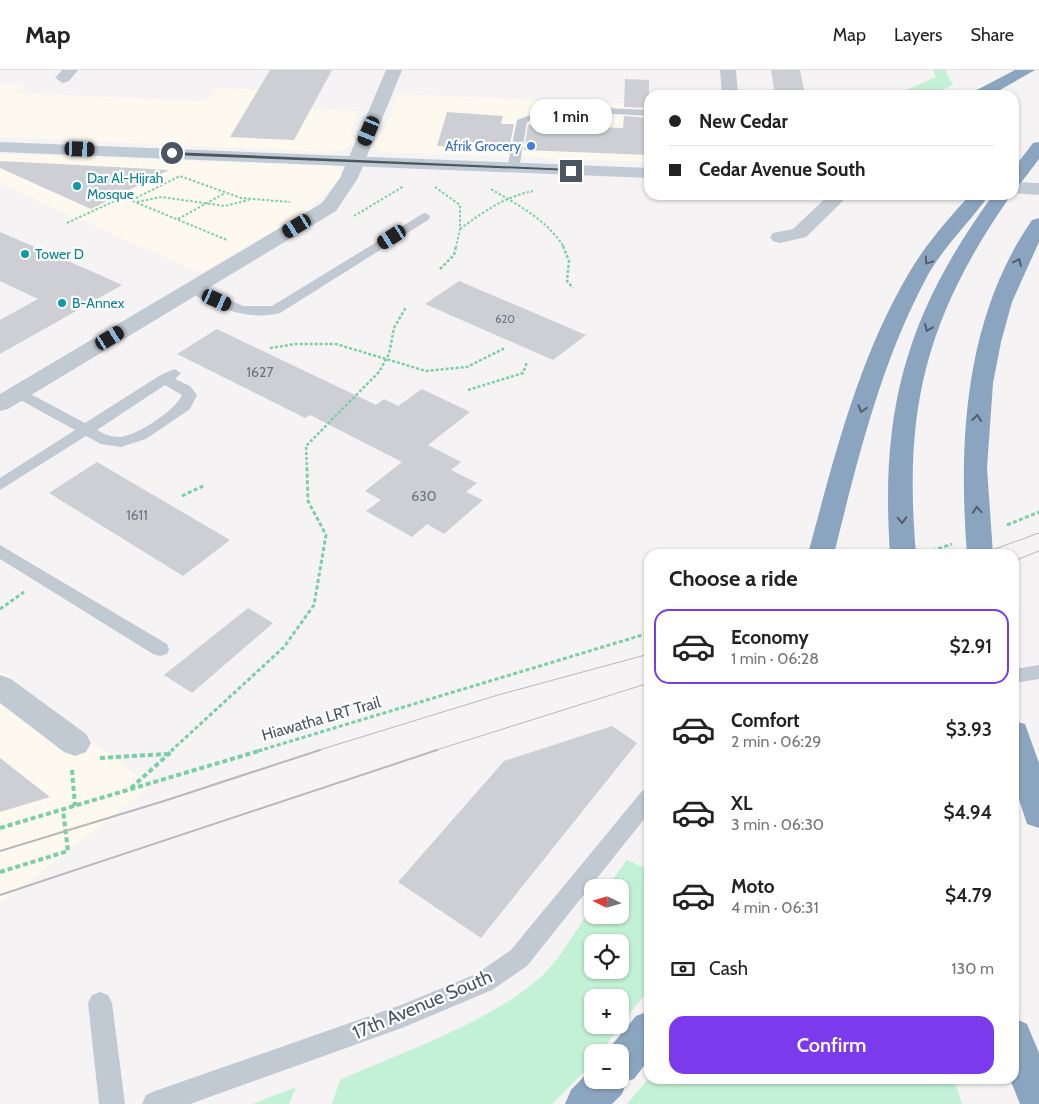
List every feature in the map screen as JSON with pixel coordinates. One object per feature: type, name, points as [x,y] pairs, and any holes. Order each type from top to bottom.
[{"type":"highway","points":[[989,90],[1027,70]]},
{"type":"highway","points":[[1019,166],[1034,153]]},
{"type":"highway","points":[[1019,173],[1034,153]]},
{"type":"highway","points":[[822,549],[870,381],[890,328],[920,274],[956,221],[975,200]]},
{"type":"highway","points":[[904,549],[900,487],[906,403],[918,353],[951,276],[982,222],[998,200]]},
{"type":"highway","points":[[980,549],[974,467],[979,401],[997,311],[1016,267],[1039,224]]},
{"type":"highway","points":[[1019,749],[1037,807]]},
{"type":"highway","points":[[629,1055],[644,1036]]},
{"type":"highway","points":[[1019,1050],[1039,1103]]},
{"type":"highway","points":[[585,1104],[599,1089]]},
{"type":"main road","points":[[2,146],[513,169],[644,173]]},
{"type":"main road","points":[[1019,188],[1039,189]]},
{"type":"street","points":[[0,404],[329,207],[340,194],[356,161],[394,70]]},
{"type":"street","points":[[728,70],[730,90]]},
{"type":"street","points":[[780,237],[799,233],[835,200]]},
{"type":"street","points":[[0,687],[75,743]]},
{"type":"lane","points":[[584,110],[644,113]]},
{"type":"lane","points":[[513,169],[522,120],[533,117]]},
{"type":"lane","points":[[192,289],[242,312],[257,313],[275,310],[424,217]]},
{"type":"lane","points":[[0,485],[84,430],[169,376],[190,395],[185,406],[141,436],[121,442],[106,441],[84,430],[18,393]]},
{"type":"lane","points":[[0,551],[160,649]]},
{"type":"lane","points":[[1019,675],[1039,672]]},
{"type":"lane","name":"17th Avenue South","points":[[155,1104],[402,1016],[484,982],[519,958],[644,803]]},
{"type":"lane","points":[[100,1003],[112,1104]]},
{"type":"path","points":[[131,200],[180,176],[250,200],[294,202]]},
{"type":"path","points":[[346,221],[406,184]]},
{"type":"path","points":[[433,185],[460,205],[460,229],[454,255],[440,269]]},
{"type":"path","points":[[486,186],[532,215],[554,235],[568,258],[567,281],[573,288]]},
{"type":"path","points":[[460,229],[469,224],[480,213],[506,199],[539,190]]},
{"type":"path","points":[[178,219],[225,193]]},
{"type":"path","points":[[137,202],[160,196],[225,206],[250,200]]},
{"type":"path","points":[[67,223],[122,197],[233,242]]},
{"type":"path","points":[[128,790],[284,647],[314,605],[326,536],[308,500],[306,446],[379,372],[386,359],[394,328],[406,307]]},
{"type":"path","points":[[270,348],[294,344],[329,343],[426,371],[454,370],[483,361],[505,348]]},
{"type":"path","points":[[468,390],[523,373],[527,362]]},
{"type":"path","points":[[182,496],[205,485]]},
{"type":"path","name":"Hiawatha LRT Trail","points":[[0,828],[644,635]]},
{"type":"path","points":[[74,806],[72,777],[75,743],[98,758],[167,754]]},
{"type":"path","points":[[0,872],[68,851],[63,810]]},
{"type":"shaded area","points":[[0,84],[23,84],[16,93],[208,101],[217,88],[275,90],[265,107],[360,111],[351,130],[354,140],[352,144],[342,150],[327,152],[0,137]]},
{"type":"shaded area","points":[[398,94],[644,104],[644,162],[381,152],[373,144],[374,140],[384,132]]},
{"type":"shaded area","points":[[0,154],[332,166],[339,170],[342,176],[340,181],[305,212],[201,273],[0,184]]},
{"type":"shaded area","points":[[0,670],[151,786],[0,904]]},
{"type":"green space","points":[[933,70],[945,70],[953,85],[940,90],[906,90],[936,77]]},
{"type":"green space","points":[[627,860],[644,868],[644,995],[629,1015],[629,989],[584,989],[584,1034],[614,1034],[606,1044],[584,1044],[584,1072],[552,1104],[332,1104],[340,1080],[446,1034],[499,1007],[523,992],[543,975],[569,943],[584,920],[584,924],[629,924],[629,879],[613,879]]},
{"type":"green space","points":[[644,1084],[956,1084],[962,1104],[627,1104]]},
{"type":"green space","points":[[296,1087],[289,1104],[252,1104]]},
{"type":"building","points":[[270,70],[332,70],[294,140],[230,137]]},
{"type":"building","points":[[771,70],[800,70],[804,90],[774,90]]},
{"type":"building","points":[[625,79],[649,80],[649,90],[644,90],[644,108],[624,107]]},
{"type":"building","points":[[447,112],[503,116],[501,124],[514,124],[509,149],[437,146]]},
{"type":"building","points":[[624,116],[644,118],[644,155],[524,150],[528,125],[623,128]]},
{"type":"building","points":[[0,161],[169,170],[91,209],[0,168]]},
{"type":"building","points":[[0,232],[122,285],[0,354],[0,320],[38,299],[0,281]]},
{"type":"building","points":[[459,281],[586,335],[553,360],[425,304]]},
{"type":"building","points":[[217,329],[376,405],[384,399],[398,406],[422,389],[470,412],[428,445],[461,462],[451,470],[477,483],[466,492],[483,500],[444,534],[427,524],[412,537],[366,511],[381,500],[365,491],[402,462],[310,415],[305,418],[177,354]]},
{"type":"building","points":[[97,462],[230,540],[183,576],[49,493]]},
{"type":"building","points":[[248,608],[273,623],[192,693],[164,675]]},
{"type":"building","points":[[612,726],[637,743],[481,938],[398,882],[504,761]]},
{"type":"building","points":[[0,758],[50,797],[0,812]]},
{"type":"tram line","points":[[995,549],[1039,533]]},
{"type":"tram line","points":[[1019,559],[1039,551]]},
{"type":"tram line","points":[[316,751],[498,695],[644,655]]},
{"type":"tram line","points":[[433,751],[644,685]]},
{"type":"tram line","points":[[0,851],[164,801],[320,750]]},
{"type":"tram line","points":[[0,895],[437,750]]},
{"type":"place","name":"Afrik Grocery","points":[[531,146]]},
{"type":"place","name":"Dar Al-Hijrah Mosque","points":[[77,186]]},
{"type":"place","name":"Tower D","points":[[25,254]]},
{"type":"place","name":"B-Annex","points":[[62,303]]},
{"type":"route","points":[[172,153],[571,171]]}]
